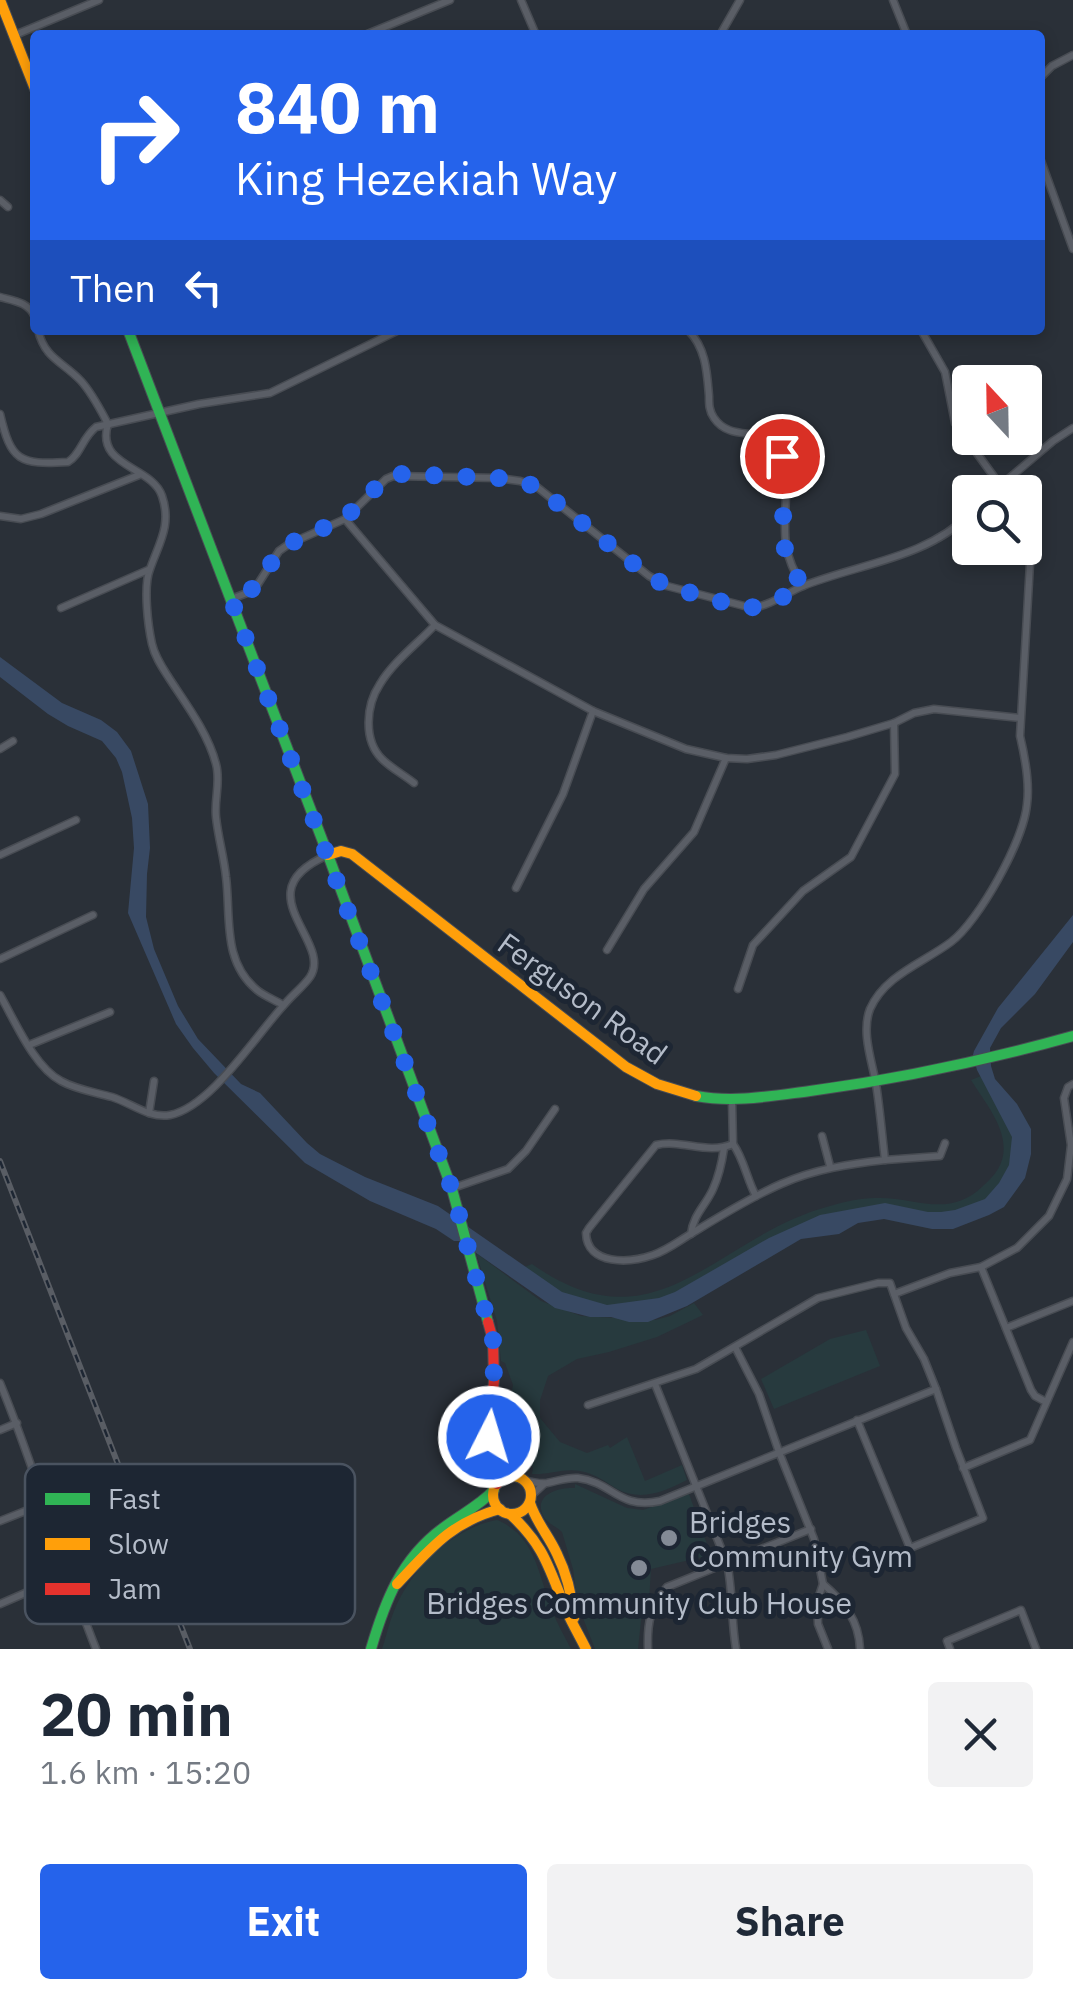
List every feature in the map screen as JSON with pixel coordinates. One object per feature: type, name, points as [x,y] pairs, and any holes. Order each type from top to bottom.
[{"type":"main road","points":[[0,0],[30,76]]},
{"type":"main road","points":[[130,335],[452,1189],[493,1340],[489,1437],[498,1468],[494,1500],[541,1546],[556,1576],[566,1611],[586,1649]]},
{"type":"main road","name":"Ferguson Road","points":[[328,855],[341,851],[352,854],[610,1055],[644,1079],[686,1095],[732,1101],[875,1082],[974,1063],[1073,1036]]},
{"type":"main road","points":[[491,1425],[504,1458],[530,1490],[536,1522],[562,1564],[575,1624]]},
{"type":"main road","points":[[371,1649],[400,1569],[427,1540],[481,1504],[506,1477],[521,1478]]},
{"type":"main road","points":[[392,1588],[451,1532],[471,1520],[522,1512],[530,1500]]},
{"type":"street","points":[[15,35],[100,0]]},
{"type":"street","points":[[377,30],[450,0]]},
{"type":"street","points":[[521,0],[534,30]]},
{"type":"street","points":[[723,30],[740,0]]},
{"type":"street","points":[[894,0],[905,30]]},
{"type":"street","points":[[1045,73],[1073,55]]},
{"type":"street","points":[[1045,172],[1073,248]]},
{"type":"street","points":[[0,200],[8,207]]},
{"type":"street","points":[[0,298],[30,308]]},
{"type":"street","points":[[39,335],[43,347],[80,380],[108,424],[106,433],[112,452],[123,465],[157,485],[165,511],[162,540],[146,586],[153,650],[201,728],[216,762],[216,816],[232,952],[241,972],[257,991],[284,1005]]},
{"type":"street","points":[[0,414],[15,456],[68,462],[86,434],[96,428],[200,404],[270,393],[389,335]]},
{"type":"street","points":[[691,335],[702,351],[710,410],[716,421],[734,433],[760,434],[776,443],[782,456],[786,474],[784,542],[792,571],[803,586]]},
{"type":"street","points":[[924,335],[945,372],[955,423],[992,475]]},
{"type":"street","points":[[1017,475],[1053,440],[1073,428]]},
{"type":"street","points":[[0,516],[21,518],[41,514],[140,474]]},
{"type":"street","points":[[231,599],[258,584],[279,551],[345,518],[386,478],[393,476],[498,478],[537,487],[649,576],[667,586],[752,608],[765,606],[803,586],[927,544],[952,531]]},
{"type":"street","points":[[345,518],[435,626],[592,711],[686,748],[726,758],[776,755],[934,709],[1020,718]]},
{"type":"street","points":[[886,1160],[868,1050],[868,1012],[884,987],[955,940],[990,893],[1015,848],[1028,804],[1020,718],[1030,565]]},
{"type":"street","points":[[61,608],[149,570]]},
{"type":"street","points":[[414,783],[382,759],[369,737],[368,723],[382,680],[435,626]]},
{"type":"street","points":[[516,888],[563,794],[592,711]]},
{"type":"street","points":[[738,990],[754,944],[803,891],[852,857],[896,774],[894,723]]},
{"type":"street","points":[[0,749],[12,741]]},
{"type":"street","points":[[607,950],[644,889],[694,832],[726,758]]},
{"type":"street","points":[[0,855],[76,820]]},
{"type":"street","points":[[0,995],[29,1045],[48,1072],[60,1081],[161,1116],[182,1111],[231,1069],[312,974],[315,964],[294,915],[291,892],[300,875],[328,855]]},
{"type":"street","points":[[0,960],[93,915]]},
{"type":"street","points":[[29,1045],[110,1012]]},
{"type":"street","points":[[149,1113],[154,1081]]},
{"type":"street","points":[[894,1294],[950,1272],[981,1267],[1018,1248],[1049,1216],[1068,1180],[1071,1145],[1064,1098],[1073,1084]]},
{"type":"street","points":[[732,1101],[733,1144],[756,1196]]},
{"type":"street","points":[[452,1189],[508,1169],[526,1151],[555,1109]]},
{"type":"street","points":[[822,1136],[830,1166]]},
{"type":"street","points":[[733,1144],[724,1148],[656,1144],[586,1233],[588,1248],[595,1255],[631,1261],[668,1248],[782,1183],[830,1166],[940,1156],[945,1143]]},
{"type":"street","points":[[690,1234],[692,1222],[712,1192],[724,1148]]},
{"type":"street","points":[[981,1267],[1031,1390],[1046,1402]]},
{"type":"street","points":[[588,1405],[696,1369],[818,1298],[890,1283],[906,1328],[936,1389],[983,1518],[910,1548],[857,1420]]},
{"type":"street","points":[[1006,1328],[1073,1301]]},
{"type":"street","points":[[963,1468],[1030,1440],[1073,1342]]},
{"type":"street","points":[[736,1347],[759,1394],[817,1548],[823,1584],[818,1624],[828,1649]]},
{"type":"street","points":[[0,1383],[30,1464]]},
{"type":"street","points":[[655,1384],[726,1563],[736,1649]]},
{"type":"street","points":[[521,1478],[545,1483],[582,1478],[623,1500],[644,1504],[936,1389]]},
{"type":"street","points":[[0,1430],[16,1423]]},
{"type":"street","points":[[530,1500],[545,1483]]},
{"type":"street","points":[[0,1521],[25,1511]]},
{"type":"street","points":[[648,1649],[649,1616],[656,1599],[667,1587],[811,1529]]},
{"type":"street","points":[[823,1584],[851,1614],[860,1649]]},
{"type":"street","points":[[0,1604],[25,1593]]},
{"type":"street","points":[[950,1649],[947,1641],[1022,1610],[1036,1649]]},
{"type":"street","points":[[84,1649],[94,1647]]},
{"type":"green space","points":[[986,1074],[1013,1117],[1016,1169],[977,1211],[833,1221],[682,1299],[594,1311],[515,1271],[532,1264],[576,1288],[616,1297],[651,1293],[685,1280],[789,1221],[830,1206],[869,1198],[931,1204],[957,1202],[989,1180],[1003,1157],[1002,1134],[971,1080]]},
{"type":"green space","points":[[476,1253],[541,1301],[581,1316],[655,1320],[694,1303],[703,1315],[657,1337],[577,1359],[548,1376],[540,1400],[540,1418],[560,1442],[587,1453],[608,1445],[610,1448],[627,1437],[645,1481],[682,1465],[687,1480],[662,1491],[635,1495],[580,1471],[532,1474],[528,1436],[509,1407],[513,1385],[501,1361],[497,1321]]},
{"type":"green space","points":[[866,1330],[880,1366],[774,1409],[761,1379],[830,1339]]},
{"type":"green space","points":[[575,1484],[627,1508],[643,1510],[689,1494],[711,1555],[651,1569],[649,1601],[641,1620],[638,1649],[595,1649],[578,1605],[562,1532],[543,1515],[545,1497],[575,1488]]},
{"type":"green space","points":[[497,1520],[527,1545],[571,1649],[382,1649],[401,1596],[422,1566],[449,1541]]},
{"type":"water","points":[[0,657],[62,703],[101,720],[117,732],[131,751],[148,804],[146,917],[154,949],[178,1006],[198,1039],[241,1084],[260,1093],[320,1154],[438,1206],[562,1292],[607,1305],[659,1298],[820,1215],[885,1203],[941,1212],[985,1199],[1009,1165],[1012,1137],[977,1070],[974,1051],[998,1008],[1073,915],[1073,942],[1035,994],[1001,1028],[990,1048],[995,1079],[1017,1104],[1031,1129],[1031,1154],[1025,1178],[1004,1207],[953,1229],[932,1229],[884,1219],[858,1223],[839,1234],[801,1239],[687,1306],[648,1322],[590,1317],[555,1308],[459,1241],[370,1201],[305,1163],[214,1073],[176,1024],[128,913],[134,848],[132,818],[116,758],[102,741],[48,714],[0,677]]},
{"type":"railway","points":[[0,1161],[118,1464]]},
{"type":"railway","points":[[180,1624],[190,1649]]},
{"type":"traffic: fast","points":[[130,335],[452,1189],[488,1322]]},
{"type":"traffic: fast","points":[[696,1096],[753,1098],[843,1086],[943,1068],[1073,1036]]},
{"type":"traffic: fast","points":[[491,1426],[504,1459],[518,1477]]},
{"type":"traffic: fast","points":[[371,1649],[382,1614],[405,1567],[428,1540],[494,1490]]},
{"type":"traffic: slow","points":[[0,0],[30,76]]},
{"type":"traffic: slow","points":[[328,855],[341,851],[352,854],[626,1067],[657,1084],[696,1096]]},
{"type":"traffic: slow","points":[[512,1476],[525,1482],[531,1495],[525,1508],[512,1514],[499,1508],[493,1495],[499,1482],[512,1476]]},
{"type":"traffic: slow","points":[[530,1503],[564,1569],[574,1618]]},
{"type":"traffic: slow","points":[[397,1584],[455,1529],[500,1509]]},
{"type":"traffic: slow","points":[[510,1514],[539,1548],[586,1649]]},
{"type":"traffic: jam","points":[[488,1322],[493,1340],[494,1380],[489,1437],[498,1467],[497,1484]]},
{"type":"place","name":"Bridges Community Gym","points":[[669,1538]]},
{"type":"place","name":"Bridges Community Club House","points":[[639,1568]]},
{"type":"route","points":[[489,1437],[493,1340],[452,1189],[231,599],[258,584],[279,551],[345,518],[386,478],[402,474],[498,478],[537,487],[667,586],[740,607],[765,606],[803,586],[792,571],[784,542],[786,474],[782,456]]}]
